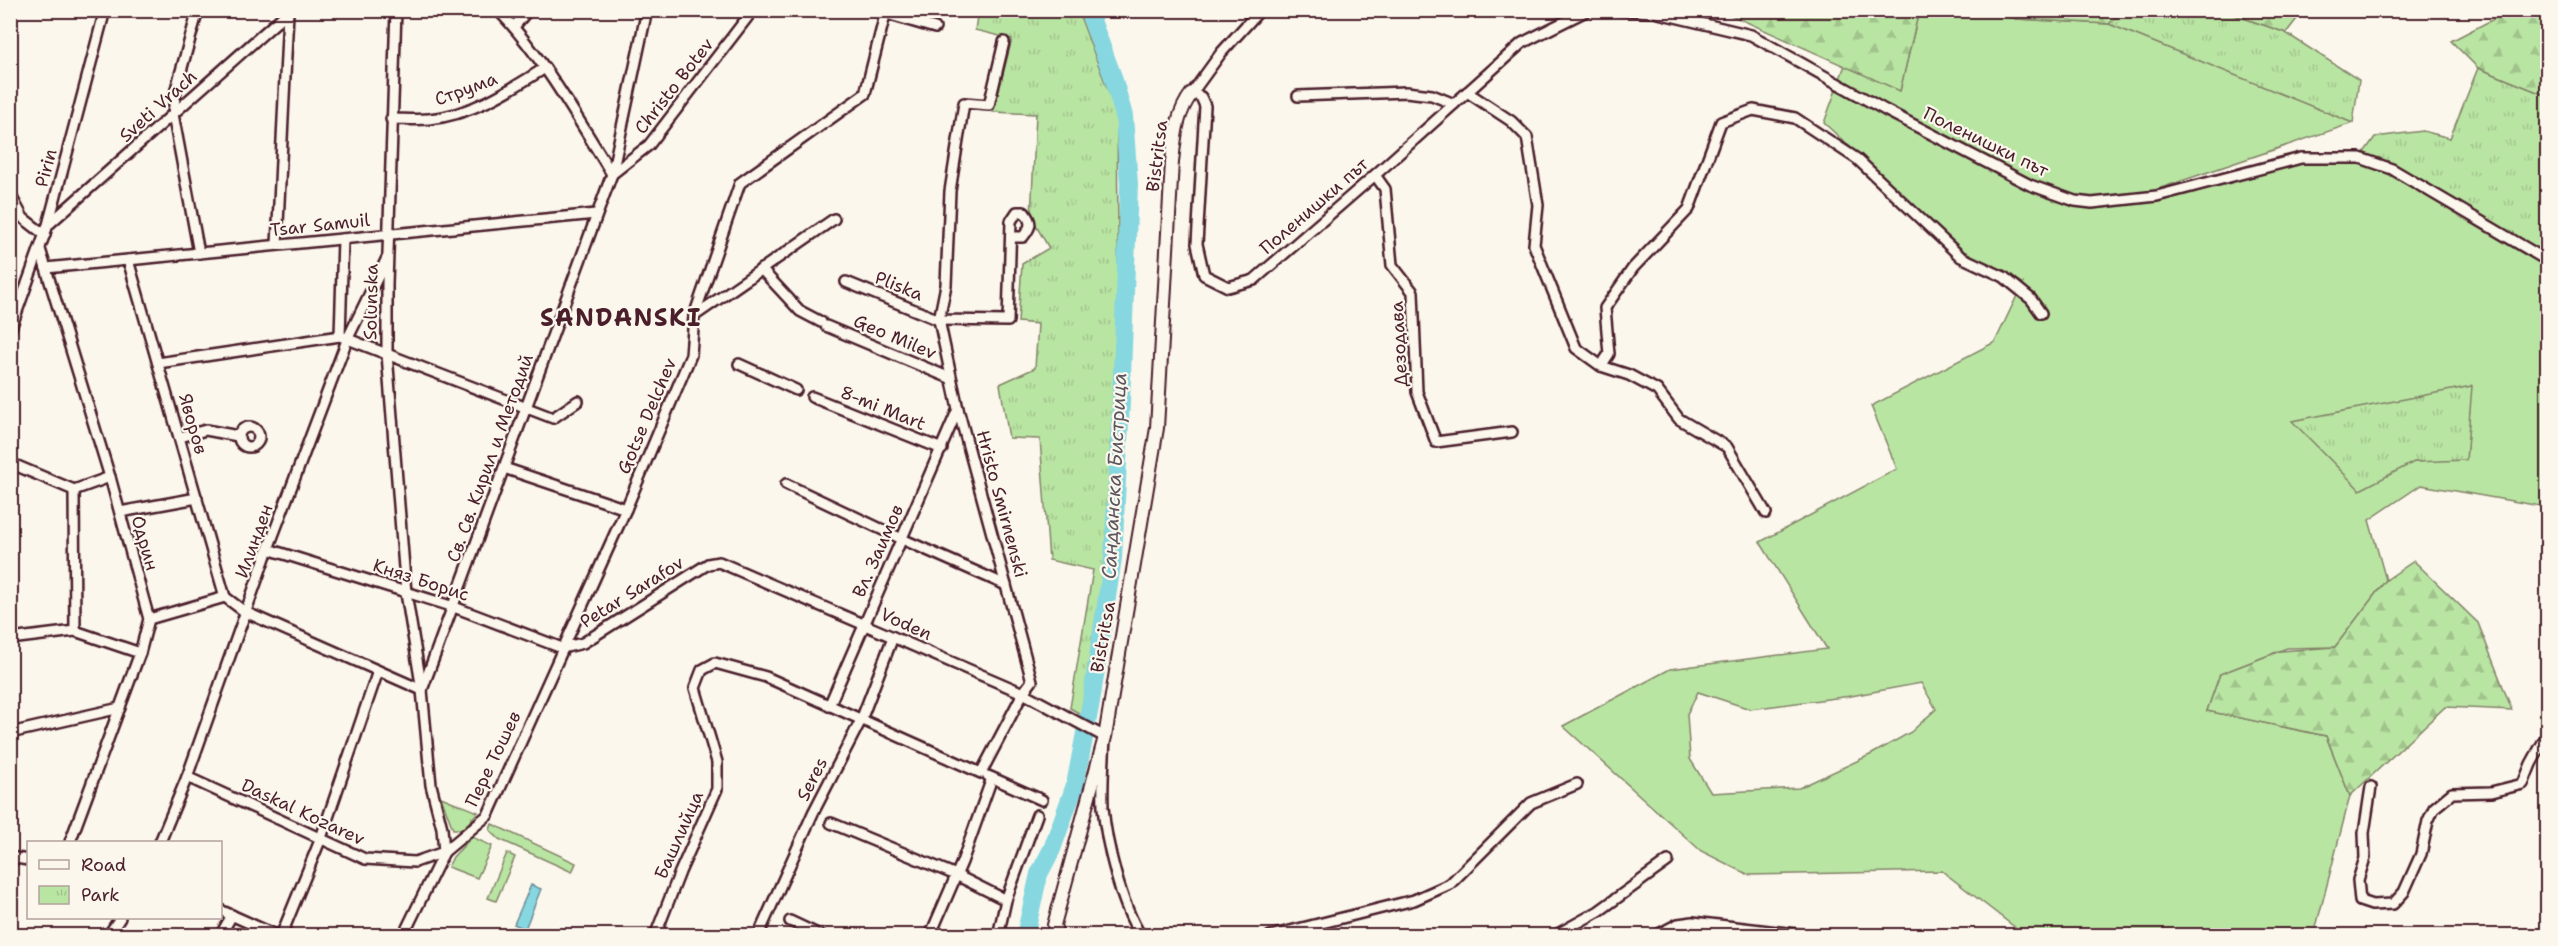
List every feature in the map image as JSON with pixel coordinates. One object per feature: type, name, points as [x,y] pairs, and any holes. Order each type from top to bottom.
[{"type":"street","name":"Pirin","points":[[10,331],[47,230],[105,10]]},
{"type":"street","points":[[198,10],[176,89],[173,114],[199,253]]},
{"type":"street","name":"Solunska","points":[[396,10],[391,119],[387,354],[406,593],[422,690],[431,785],[442,828],[444,852]]},
{"type":"street","points":[[498,10],[545,68],[612,174]]},
{"type":"street","points":[[514,27],[528,10]]},
{"type":"street","name":"Св. Св. Кирил и Методий","points":[[422,690],[612,174],[647,10]]},
{"type":"street","name":"Christo Botev","points":[[612,174],[649,145],[753,10]]},
{"type":"street","points":[[873,10],[935,27]]},
{"type":"street","points":[[1192,93],[1221,53],[1260,10]]},
{"type":"street","name":"Поленишки път","points":[[1192,93],[1201,97],[1205,106],[1197,244],[1204,275],[1228,287],[1254,280],[1375,176],[1522,43],[1588,10]]},
{"type":"street","name":"Поленишки път","points":[[1618,10],[1654,12],[1751,35],[1885,110],[2030,185],[2074,201],[2092,202],[2157,196],[2301,158],[2360,158],[2392,169],[2547,261]]},
{"type":"street","name":"Sveti Vrach","points":[[47,230],[173,114],[289,12]]},
{"type":"street","points":[[278,245],[289,12]]},
{"type":"street","name":"Gotse Delchev","points":[[562,648],[626,509],[691,355],[694,316],[740,183],[865,94],[885,15]]},
{"type":"street","points":[[1004,42],[989,105],[964,103],[950,191],[946,285],[939,320],[1008,321],[1011,237]]},
{"type":"street","name":"Струма","points":[[391,119],[431,119],[462,111],[498,98],[545,68]]},
{"type":"street","points":[[1298,96],[1406,92],[1432,94],[1454,104]]},
{"type":"street","points":[[1467,92],[1511,122],[1527,137],[1539,205],[1534,245],[1576,348],[1601,366],[1629,375],[1657,390],[1678,419],[1728,447],[1766,513]]},
{"type":"street","name":"Bistritsa","points":[[1054,932],[1100,734],[1157,428],[1172,162],[1177,121],[1184,104],[1192,93]]},
{"type":"street","points":[[1601,366],[1609,354],[1605,308],[1633,268],[1689,209],[1721,122],[1753,110],[1795,118],[1857,159],[1960,256],[2004,277],[2031,299],[2041,313]]},
{"type":"street","name":"Дезодава","points":[[1375,176],[1385,189],[1392,265],[1413,292],[1417,392],[1436,442],[1512,432]]},
{"type":"street","points":[[10,194],[23,218],[47,230]]},
{"type":"street","name":"Tsar Samuil","points":[[46,268],[596,214]]},
{"type":"street","points":[[694,316],[834,219]]},
{"type":"street","points":[[343,239],[344,338]]},
{"type":"street","name":"Одрин","points":[[40,249],[110,477],[149,619],[140,653],[71,841]]},
{"type":"street","name":"Илинден","points":[[161,841],[187,777],[344,338],[388,254]]},
{"type":"street","name":"Яворов","points":[[128,260],[225,597]]},
{"type":"street","name":"Geo Milev","points":[[760,269],[800,311],[824,324],[950,378]]},
{"type":"street","name":"Pliska","points":[[846,282],[939,320]]},
{"type":"street","name":"Hristo Smirnenski","points":[[939,320],[950,378],[1032,681],[1023,693]]},
{"type":"street","points":[[158,363],[344,338],[553,417],[578,401]]},
{"type":"street","points":[[739,364],[796,390]]},
{"type":"street","name":"8-mi Mart","points":[[812,397],[942,449]]},
{"type":"street","name":"Вл. Заимов","points":[[828,706],[958,409]]},
{"type":"street","points":[[180,437],[206,430],[238,436]]},
{"type":"street","points":[[10,463],[74,490],[110,477]]},
{"type":"street","points":[[504,468],[626,509]]},
{"type":"street","points":[[786,484],[1006,585]]},
{"type":"street","points":[[74,490],[75,631]]},
{"type":"street","points":[[120,512],[197,498]]},
{"type":"street","name":"Княз Борис","points":[[268,549],[454,607],[562,648]]},
{"type":"street","name":"Voden","points":[[719,562],[1023,693],[1100,734]]},
{"type":"street","name":"Petar Sarafov","points":[[562,648],[583,643],[708,564],[719,562]]},
{"type":"street","points":[[149,619],[225,597],[245,612],[422,690]]},
{"type":"street","points":[[10,639],[75,631],[140,653]]},
{"type":"street","name":"Seres","points":[[759,936],[813,813],[861,720],[893,637]]},
{"type":"street","name":"Пере Тошев","points":[[403,936],[444,852],[488,815],[562,648]]},
{"type":"street","name":"Башлийца","points":[[655,936],[680,872],[717,789],[717,762],[695,688],[702,670],[715,663],[766,677],[1042,800]]},
{"type":"street","points":[[222,911],[279,936],[321,838],[378,670]]},
{"type":"street","points":[[981,773],[1023,693]]},
{"type":"street","points":[[10,733],[120,708]]},
{"type":"street","points":[[2370,787],[2364,832],[2365,858],[2358,880],[2360,901],[2372,906],[2393,904],[2404,892],[2421,854],[2428,821],[2434,808],[2452,794],[2491,792],[2523,784],[2547,733]]},
{"type":"street","points":[[1100,734],[1105,819],[1119,887],[1134,925],[1141,936]]},
{"type":"street","name":"Daskal Kozarev","points":[[187,777],[365,859],[416,862],[444,852]]},
{"type":"street","points":[[930,936],[956,875],[992,778]]},
{"type":"street","points":[[1270,936],[1414,900],[1450,884],[1531,803],[1577,784]]},
{"type":"street","points":[[998,936],[1006,900],[1037,815]]},
{"type":"street","points":[[831,823],[956,875],[1006,900]]},
{"type":"street","points":[[10,857],[27,860]]},
{"type":"street","points":[[1554,936],[1599,911],[1668,861]]},
{"type":"street","points":[[220,936],[232,915]]},
{"type":"street","points":[[108,936],[119,919]]},
{"type":"street","points":[[790,921],[822,936]]},
{"type":"street","points":[[1655,936],[1677,924],[1693,922],[1813,936]]},
{"type":"green space","points":[[1722,10],[1919,11],[1900,91]]},
{"type":"green space","points":[[978,11],[1078,11],[1117,114],[1119,356],[1106,572],[1084,716],[1070,708],[1093,570],[1049,560],[1040,439],[1009,438],[1000,384],[1035,368],[1038,324],[1018,322],[1022,264],[1049,248],[1031,217],[1036,114],[993,112],[1012,39],[975,30]]},
{"type":"green space","points":[[1919,11],[1995,11],[2016,19],[2109,24],[2353,123],[2134,197],[2301,158],[2360,158],[2392,169],[2547,262],[2547,504],[2540,506],[2421,485],[2369,520],[2386,580],[2335,647],[2287,648],[2220,674],[2207,711],[2326,736],[2350,796],[2314,935],[2025,935],[1942,871],[1749,875],[1701,851],[1563,726],[1670,669],[1827,649],[1760,542],[1897,469],[1871,406],[1995,342],[2023,283],[1965,252],[1824,123],[1845,65],[1900,91]],"holes":[[[2471,386],[2466,459],[2414,462]],[[1921,683],[1936,709],[1911,732],[1872,754],[1799,788],[1711,793],[1690,759],[1687,714],[1698,692],[1750,709],[1851,696]]]},
{"type":"green space","points":[[1995,11],[2124,11],[2109,24],[2016,19]]},
{"type":"green space","points":[[2124,11],[2223,11],[2286,33],[2359,80],[2353,123],[2109,24]]},
{"type":"green space","points":[[2223,11],[2303,11],[2286,33]]},
{"type":"green space","points":[[2509,11],[2547,11],[2547,96],[2478,68],[2451,41]]},
{"type":"green space","points":[[2478,68],[2547,96],[2547,262],[2392,169],[2360,158],[2375,137],[2423,131],[2450,138]]},
{"type":"green space","points":[[2472,386],[2466,460],[2414,462],[2360,490],[2292,421]]},
{"type":"green space","points":[[2414,561],[2478,623],[2512,710],[2445,707],[2350,796],[2326,736],[2207,711],[2220,674],[2280,651],[2335,647],[2386,580]]},
{"type":"green space","points":[[441,797],[478,812],[463,829],[453,829]]},
{"type":"green space","points":[[492,824],[576,863],[572,872],[499,839],[490,830]]},
{"type":"green space","points":[[472,837],[492,846],[477,878],[448,867],[453,857]]},
{"type":"green space","points":[[507,853],[515,857],[496,901],[488,898]]},
{"type":"water","points":[[531,885],[541,889],[525,929],[514,924]]},
{"type":"waterway","name":"Санданска Бистрица","points":[[1025,936],[1039,874],[1052,849],[1075,785],[1091,702],[1113,558],[1129,184],[1124,116],[1113,77],[1088,10]]},
{"type":"district","name":"SANDANSKI","points":[[621,318]]}]
